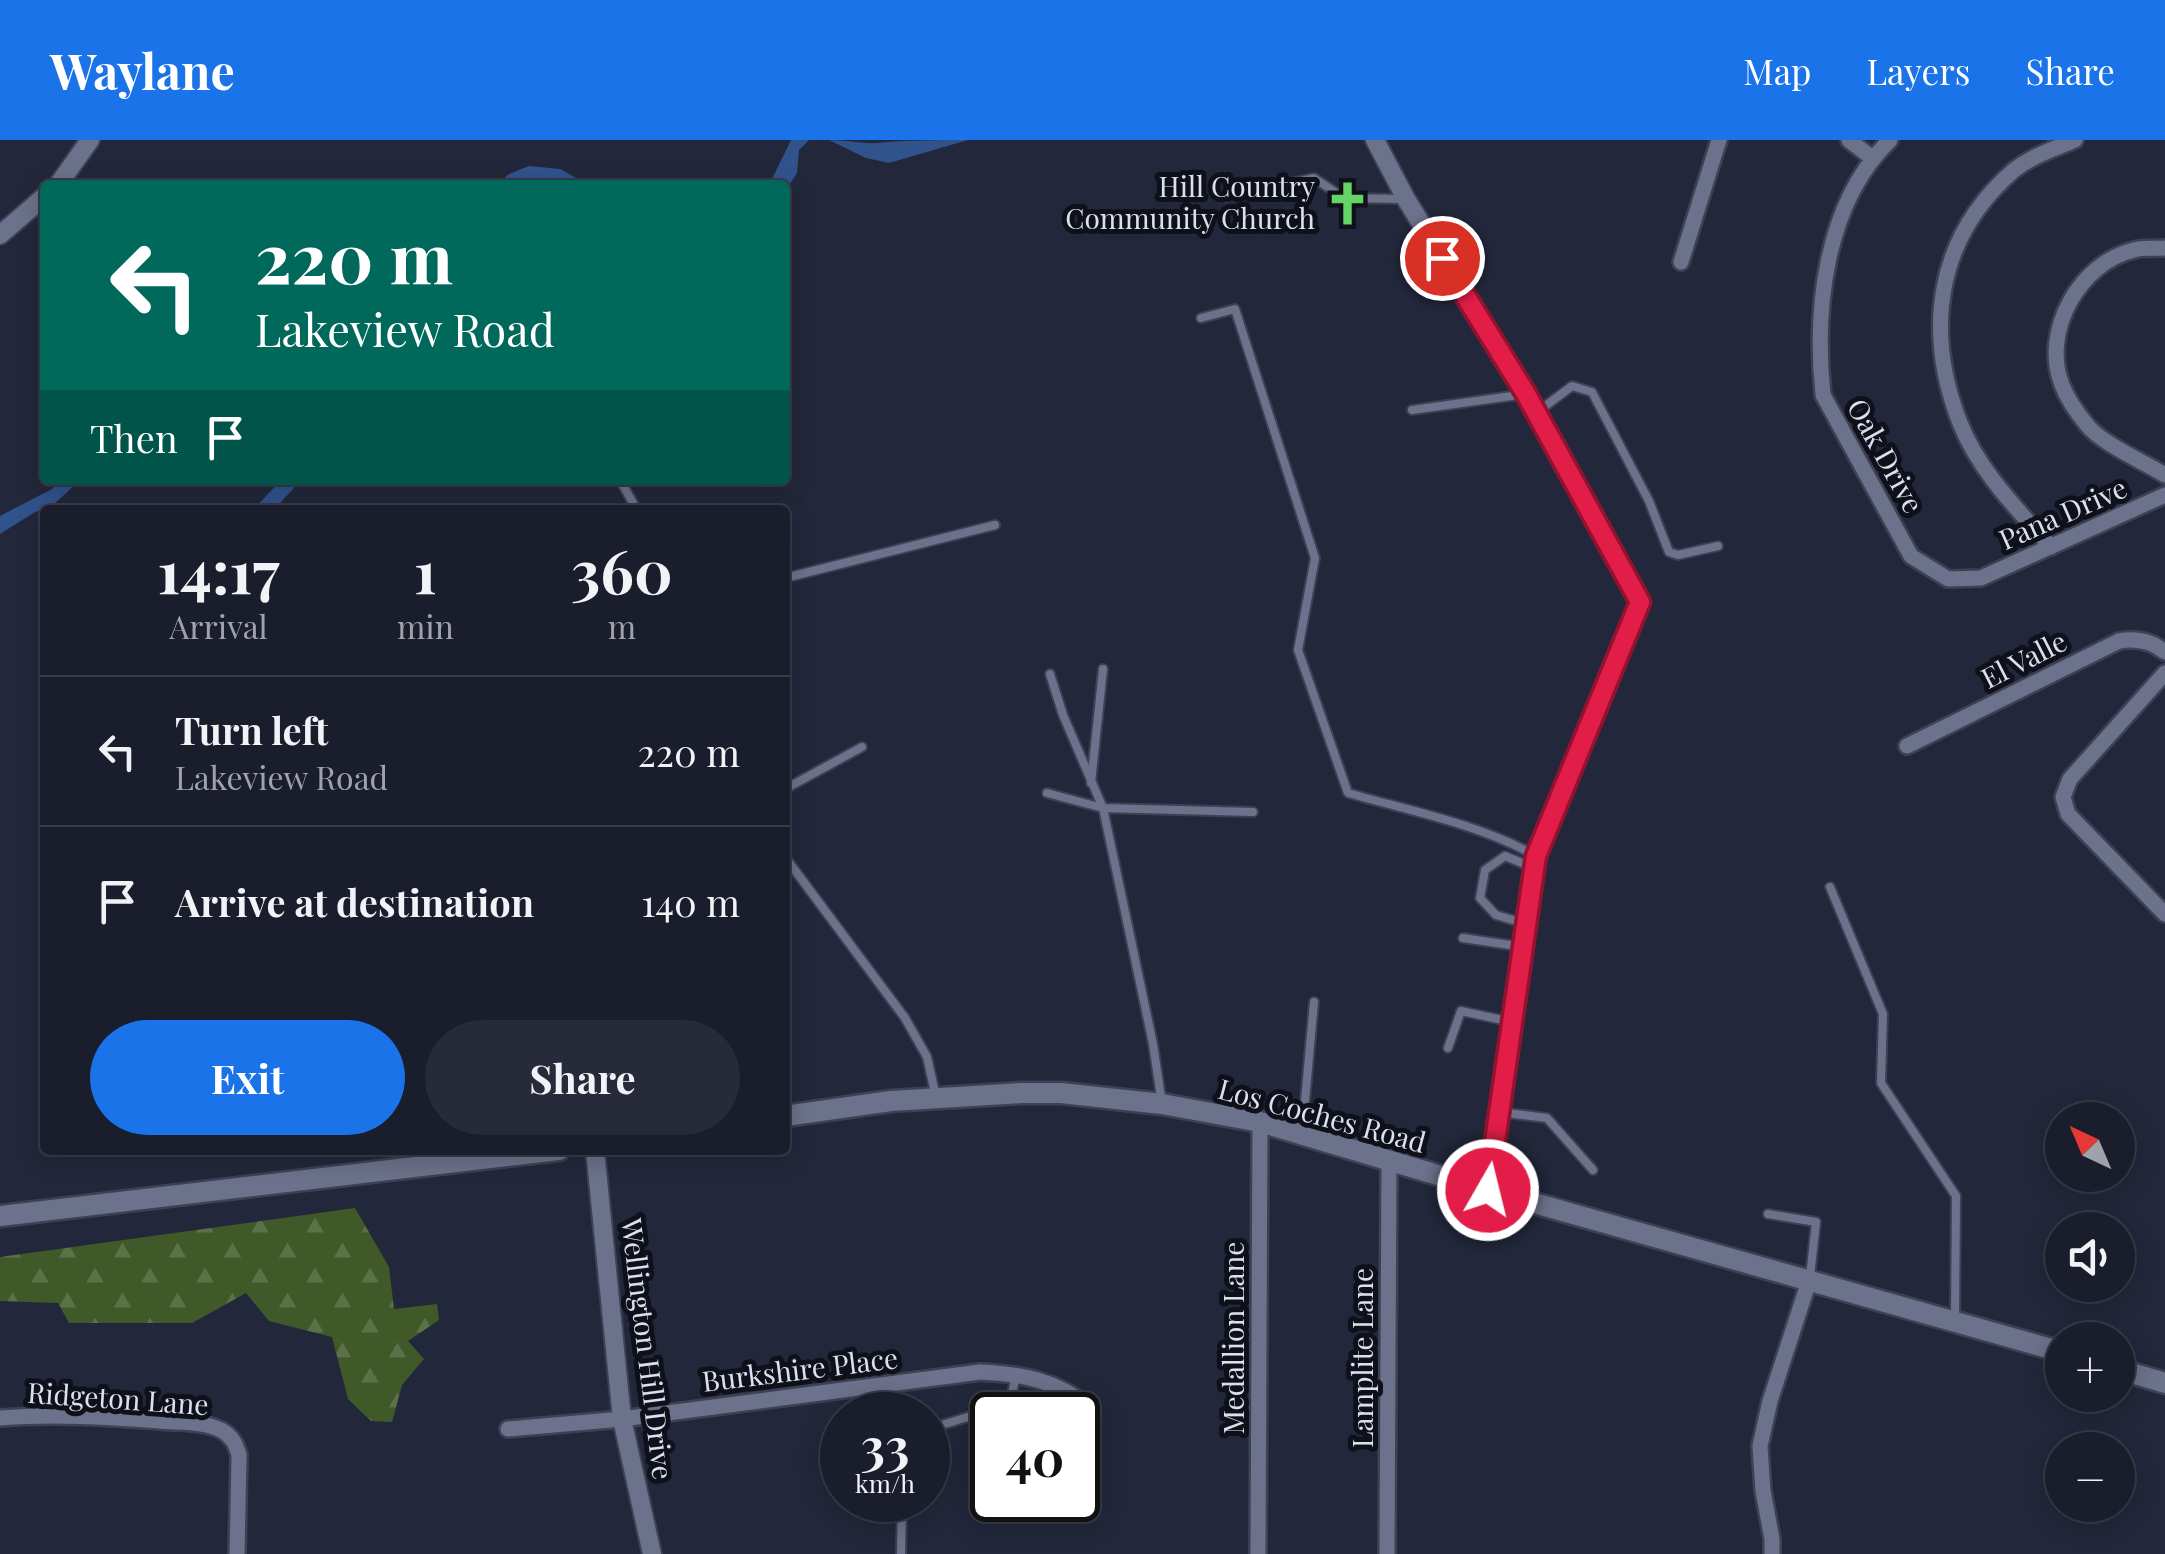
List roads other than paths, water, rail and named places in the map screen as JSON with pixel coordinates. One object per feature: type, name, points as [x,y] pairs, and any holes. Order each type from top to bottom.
[{"type":"main road","name":"Los Coches Road","points":[[790,1115],[936,1097],[1061,1093],[1162,1104],[1260,1122],[2045,1347]]},
{"type":"main road","points":[[0,1216],[517,1155]]},
{"type":"main road","points":[[2135,1373],[2165,1383]]},
{"type":"street","points":[[62,180],[90,140]]},
{"type":"street","points":[[1375,140],[1406,199],[1526,394],[1640,602],[1535,862],[1488,1190]]},
{"type":"street","points":[[1681,262],[1719,140]]},
{"type":"street","points":[[1848,140],[1872,158]]},
{"type":"street","name":"Oak Drive","points":[[1890,140],[1872,158],[1842,218],[1824,284],[1819,339],[1823,395],[1911,556],[1948,578],[1981,578]]},
{"type":"street","points":[[2050,547],[1992,480],[1961,425],[1942,359],[1940,306],[1952,254],[1974,212],[2014,170],[2075,140]]},
{"type":"street","points":[[0,235],[40,200]]},
{"type":"street","points":[[2165,248],[2133,250],[2098,268],[2084,282],[2072,296],[2058,330],[2058,364],[2062,386],[2089,429],[2165,475]]},
{"type":"street","name":"Pana Drive","points":[[1981,578],[2165,495]]},
{"type":"street","name":"El Valle","points":[[1907,746],[2119,640],[2133,638],[2165,652]]},
{"type":"street","points":[[2162,905],[2068,814],[2063,797],[2070,778],[2165,673]]},
{"type":"street","name":"Medallion Lane","points":[[1258,1554],[1260,1122]]},
{"type":"street","name":"Wellington Hill Drive","points":[[596,1155],[622,1419],[652,1554]]},
{"type":"street","name":"Lamplite Lane","points":[[1386,1554],[1389,1162]]},
{"type":"street","points":[[1772,1554],[1760,1446],[1770,1401],[1809,1281]]},
{"type":"street","name":"Burkshire Place","points":[[508,1429],[622,1419],[980,1372],[1016,1374],[1067,1392]]},
{"type":"street","name":"Ridgeton Lane","points":[[0,1418],[72,1415],[186,1423],[225,1432],[240,1455],[236,1554]]},
{"type":"lane","points":[[1227,196],[1314,178],[1344,198],[1406,199]]},
{"type":"lane","points":[[1200,318],[1235,309],[1316,558],[1298,650],[1348,793],[1495,837],[1535,862]]},
{"type":"lane","points":[[1536,413],[1572,386],[1592,392],[1649,501],[1670,552],[1678,555],[1718,546]]},
{"type":"lane","points":[[1412,410],[1526,394]]},
{"type":"lane","points":[[790,577],[995,526]]},
{"type":"lane","points":[[1091,783],[1102,669]]},
{"type":"lane","points":[[1050,674],[1103,808],[1162,1104]]},
{"type":"lane","points":[[790,786],[862,747]]},
{"type":"lane","points":[[1047,793],[1103,808],[1253,812]]},
{"type":"lane","points":[[1526,924],[1496,915],[1480,898],[1484,870],[1505,856],[1535,862]]},
{"type":"lane","points":[[790,864],[911,1028],[928,1057],[936,1097]]},
{"type":"lane","points":[[1830,887],[1883,1014],[1881,1083],[1956,1196],[1956,1320]]},
{"type":"lane","points":[[1463,938],[1522,948]]},
{"type":"lane","points":[[1302,1134],[1314,1002]]},
{"type":"lane","points":[[1448,1048],[1462,1011],[1512,1022]]},
{"type":"lane","points":[[1499,1112],[1547,1118],[1593,1170]]},
{"type":"lane","points":[[1768,1214],[1816,1222],[1809,1281]]},
{"type":"lane","points":[[950,1422],[1010,1404],[1016,1374]]},
{"type":"lane","points":[[901,1554],[902,1522]]},
{"type":"water","points":[[791,140],[809,140],[799,150],[797,173],[790,184],[790,180],[771,180]]},
{"type":"water","points":[[829,140],[968,140],[889,163],[866,158]]},
{"type":"water","points":[[529,166],[560,169],[580,180],[502,180]]},
{"type":"water","points":[[56,485],[75,485],[53,505],[40,505],[40,510],[0,534],[0,516]]},
{"type":"water","points":[[276,485],[296,485],[278,505],[258,505]]},
{"type":"place","name":"Hill Country Community Church","points":[[1348,203]]}]
